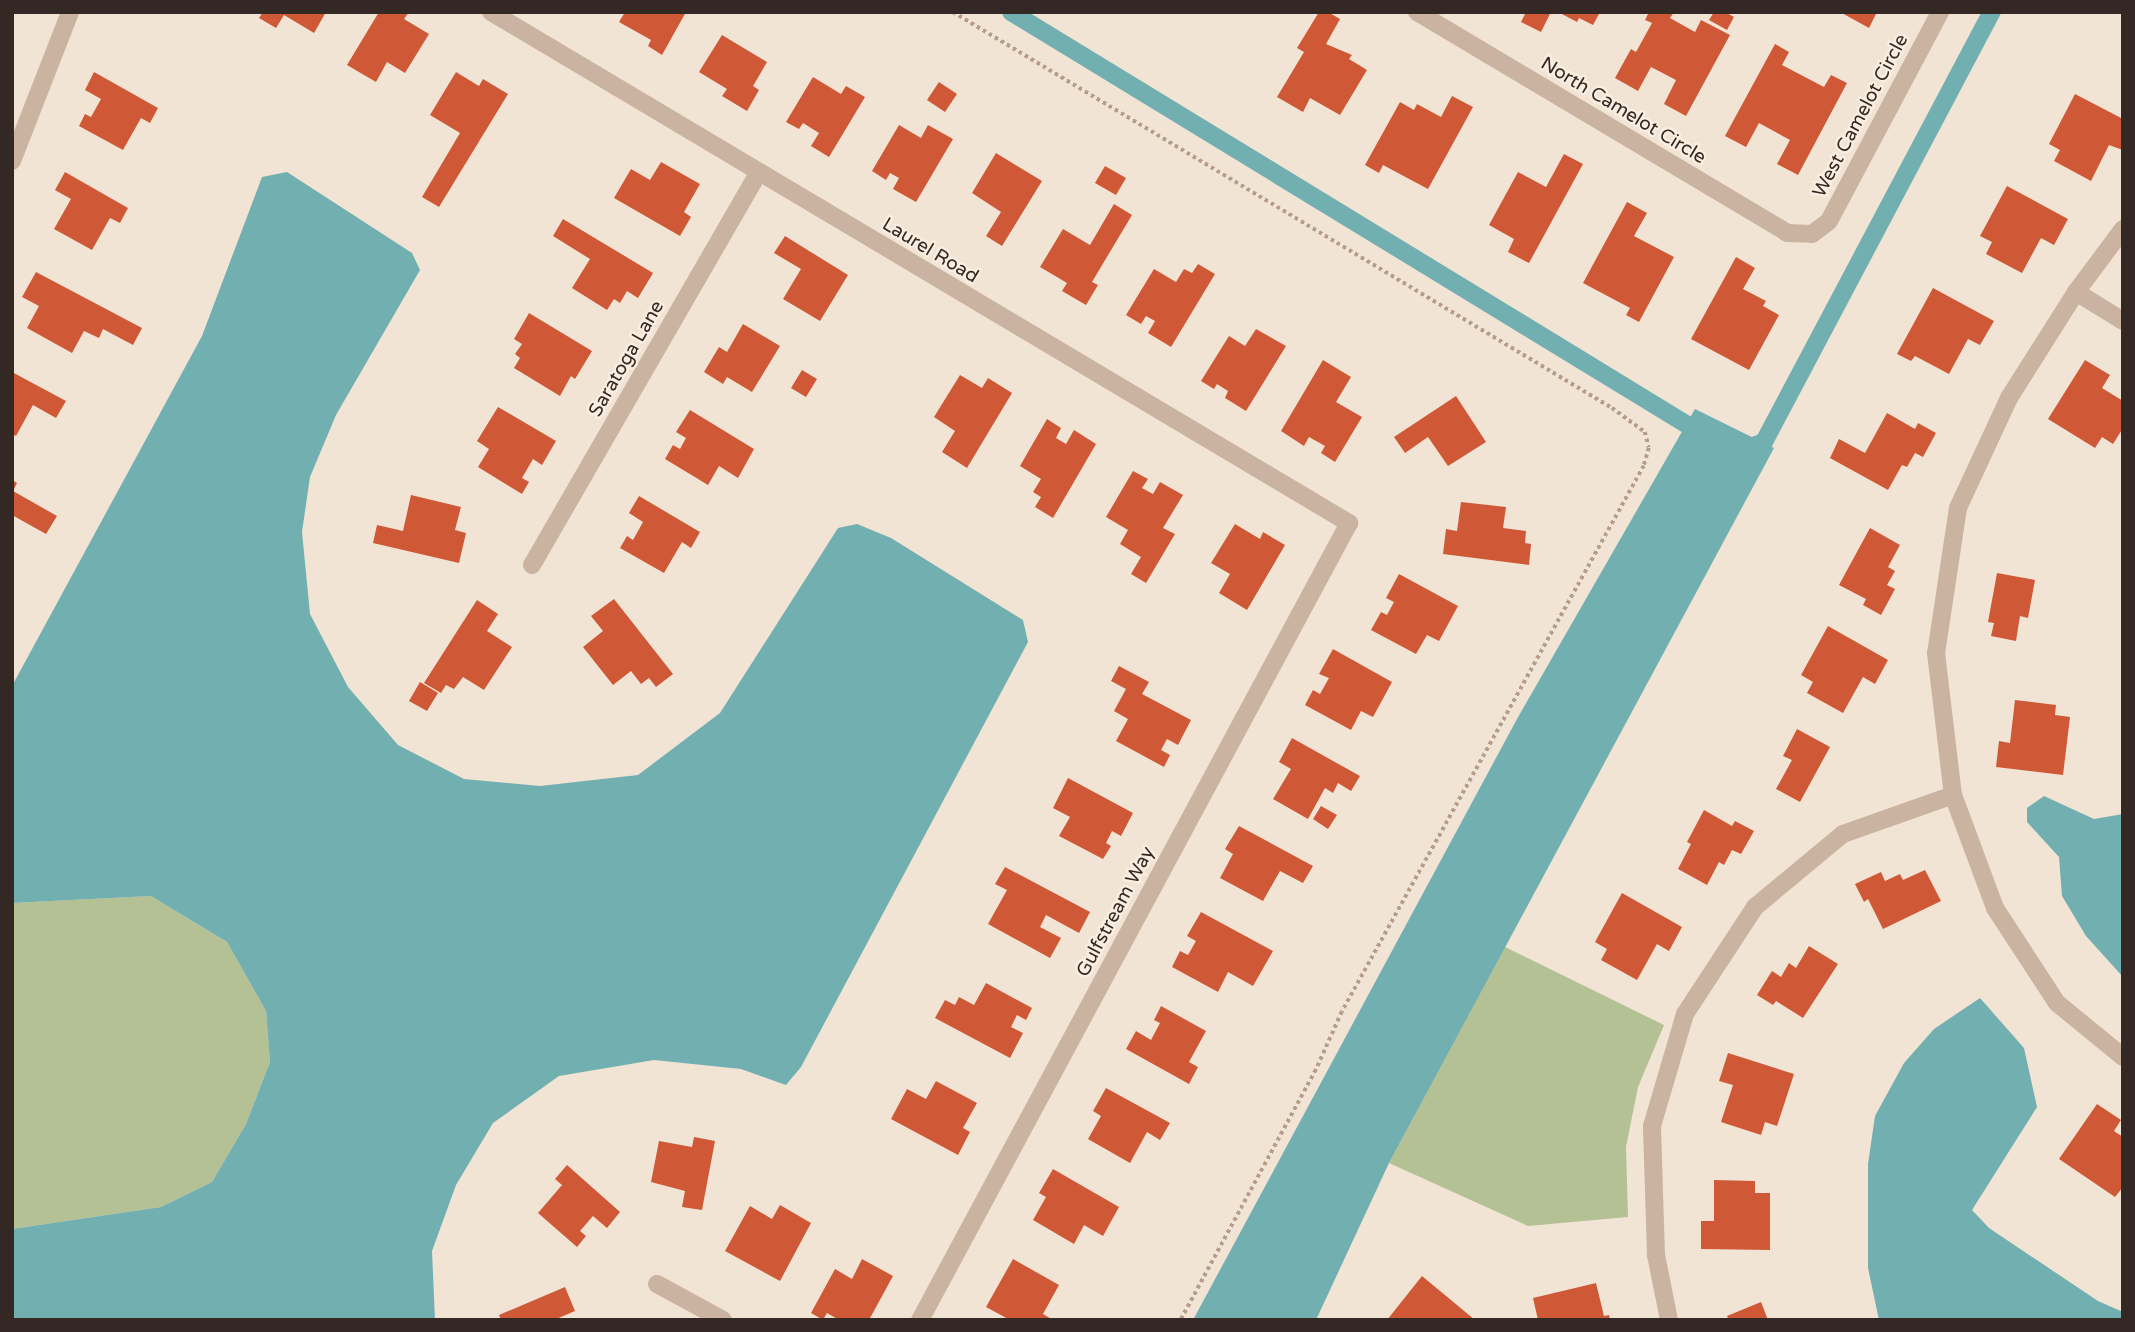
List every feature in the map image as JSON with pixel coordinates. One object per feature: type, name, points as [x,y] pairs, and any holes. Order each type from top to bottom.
[{"type":"street","points":[[12,161],[70,12]]},
{"type":"street","name":"Laurel Road","points":[[491,12],[758,174],[1349,523]]},
{"type":"street","name":"North Camelot Circle","points":[[1416,12],[1787,233],[1812,234]]},
{"type":"street","name":"West Camelot Circle","points":[[1812,234],[1829,221],[1940,12]]},
{"type":"street","name":"Saratoga Lane","points":[[532,565],[758,174]]},
{"type":"street","points":[[2123,229],[2076,292],[2008,398],[1958,508],[1936,653],[1953,795],[1994,908],[2057,1003],[2123,1056]]},
{"type":"street","points":[[2076,292],[2123,321]]},
{"type":"street","name":"Gulfstream Way","points":[[920,1320],[1349,523]]},
{"type":"street","points":[[1669,1320],[1656,1255],[1652,1126],[1685,1014],[1755,907],[1843,834],[1953,795]]},
{"type":"street","points":[[657,1284],[723,1320]]},
{"type":"path","points":[[953,12],[1612,408],[1645,432],[1649,448],[1644,466],[1342,1012],[1316,1070],[1181,1320]]},
{"type":"green space","points":[[151,896],[227,942],[266,1011],[270,1062],[246,1124],[212,1182],[161,1207],[12,1229],[12,903]]},
{"type":"green space","points":[[1505,947],[1664,1025],[1638,1087],[1626,1147],[1628,1217],[1528,1226],[1389,1163]]},
{"type":"water","points":[[287,172],[412,253],[420,270],[336,415],[310,477],[302,532],[310,614],[348,687],[398,745],[464,779],[540,786],[638,775],[720,713],[838,528],[857,524],[891,538],[1023,620],[1028,642],[801,1067],[786,1085],[741,1069],[654,1060],[559,1076],[493,1123],[456,1185],[432,1251],[435,1320],[12,1320],[12,1229],[161,1207],[212,1182],[246,1124],[270,1062],[266,1011],[227,942],[151,896],[12,903],[12,686],[202,336],[262,177]]},
{"type":"water","points":[[1695,409],[1774,448],[1389,1163],[1316,1320],[1193,1320],[1517,719]]},
{"type":"water","points":[[2044,796],[2094,819],[2123,814],[2123,977],[2086,936],[2062,896],[2059,857],[2027,822],[2027,808]]},
{"type":"water","points":[[1980,998],[2024,1048],[2037,1107],[1972,1210],[1989,1228],[2098,1301],[2123,1312],[2123,1320],[1879,1320],[1868,1268],[1868,1164],[1875,1116],[1904,1063],[1934,1029]]},
{"type":"building","points":[[263,12],[326,12],[314,33],[284,15],[276,28],[259,18]]},
{"type":"building","points":[[379,12],[409,12],[404,19],[429,34],[405,73],[387,62],[376,82],[347,65]]},
{"type":"building","points":[[625,12],[686,12],[662,55],[648,46],[651,40],[619,22]]},
{"type":"building","points":[[1319,12],[1328,12],[1340,19],[1326,44],[1352,55],[1349,59],[1367,70],[1340,115],[1310,98],[1303,112],[1277,97],[1304,52],[1297,48]]},
{"type":"building","points":[[1526,12],[1551,12],[1541,32],[1521,22]]},
{"type":"building","points":[[1558,12],[1600,12],[1593,25],[1579,18],[1577,22]]},
{"type":"building","points":[[1649,12],[1674,12],[1670,18],[1695,32],[1701,20],[1730,35],[1686,116],[1664,104],[1676,80],[1651,67],[1638,91],[1615,78],[1631,49],[1636,52],[1652,23],[1645,20]]},
{"type":"building","points":[[1714,12],[1725,12],[1734,17],[1727,30],[1709,20]]},
{"type":"building","points":[[1840,12],[1877,12],[1869,28]]},
{"type":"building","points":[[722,35],[767,62],[753,86],[759,90],[747,111],[722,96],[727,89],[699,72]]},
{"type":"building","points":[[1775,44],[1789,52],[1782,65],[1824,87],[1831,75],[1847,83],[1798,175],[1777,164],[1790,140],[1759,123],[1746,147],[1725,136]]},
{"type":"building","points":[[94,72],[158,108],[150,123],[141,118],[123,150],[79,126],[85,114],[91,117],[101,99],[85,90]]},
{"type":"building","points":[[456,72],[479,86],[483,79],[508,94],[439,207],[422,197],[460,133],[430,115]]},
{"type":"building","points":[[813,77],[841,94],[846,86],[865,97],[829,157],[811,146],[819,133],[803,123],[799,129],[786,122]]},
{"type":"building","points":[[939,82],[957,94],[945,112],[927,100]]},
{"type":"building","points":[[2075,94],[2123,119],[2123,150],[2109,145],[2091,181],[2054,161],[2060,150],[2049,144]]},
{"type":"building","points":[[1452,96],[1473,107],[1428,189],[1383,165],[1379,173],[1365,165],[1400,102],[1414,110],[1417,104],[1441,117]]},
{"type":"building","points":[[899,125],[921,138],[928,125],[953,139],[916,202],[893,189],[899,178],[890,173],[886,180],[872,171]]},
{"type":"building","points":[[996,153],[1042,181],[1002,246],[986,236],[1001,212],[972,193]]},
{"type":"building","points":[[1564,154],[1583,164],[1529,263],[1508,252],[1514,239],[1489,225],[1518,172],[1546,187]]},
{"type":"building","points":[[661,162],[700,184],[684,212],[691,217],[680,236],[614,198],[631,169],[650,180]]},
{"type":"building","points":[[1105,166],[1126,178],[1116,195],[1095,183]]},
{"type":"building","points":[[65,172],[128,208],[120,223],[110,218],[92,250],[54,229],[71,199],[55,190]]},
{"type":"building","points":[[2007,186],[2068,219],[2054,245],[2041,238],[2022,273],[1986,254],[1992,242],[1980,236]]},
{"type":"building","points":[[1627,202],[1647,213],[1634,236],[1674,257],[1639,322],[1626,315],[1630,308],[1583,283]]},
{"type":"building","points":[[1114,204],[1132,215],[1092,282],[1098,285],[1086,305],[1062,291],[1067,283],[1040,267],[1063,229],[1090,245]]},
{"type":"building","points":[[563,219],[653,273],[638,298],[627,291],[620,303],[614,299],[607,310],[572,288],[590,259],[553,236]]},
{"type":"building","points":[[785,236],[848,275],[820,321],[783,299],[801,269],[774,253]]},
{"type":"building","points":[[1736,257],[1755,268],[1743,289],[1766,301],[1763,306],[1779,315],[1749,370],[1691,339]]},
{"type":"building","points":[[1198,264],[1215,274],[1171,347],[1148,333],[1155,321],[1146,316],[1141,324],[1126,315],[1154,269],[1176,282],[1184,269],[1192,273]]},
{"type":"building","points":[[36,272],[142,328],[133,345],[103,329],[99,338],[84,331],[72,353],[27,328],[39,306],[22,297]]},
{"type":"building","points":[[1933,288],[1994,321],[1980,345],[1968,339],[1949,374],[1915,356],[1911,361],[1897,354]]},
{"type":"building","points":[[529,313],[592,351],[575,379],[571,376],[560,396],[514,368],[520,358],[515,354],[522,344],[514,339]]},
{"type":"building","points":[[743,324],[780,346],[752,392],[727,377],[723,384],[704,372],[719,347],[727,352]]},
{"type":"building","points":[[1256,329],[1286,346],[1246,411],[1225,398],[1228,391],[1217,384],[1214,389],[1201,381],[1229,336],[1245,346]]},
{"type":"building","points":[[1323,360],[1351,377],[1336,402],[1362,417],[1335,462],[1321,453],[1325,446],[1309,437],[1304,446],[1281,431]]},
{"type":"building","points":[[2085,360],[2110,375],[2102,388],[2123,401],[2123,428],[2113,444],[2102,437],[2095,448],[2048,419]]},
{"type":"building","points":[[802,370],[817,379],[806,397],[791,388]]},
{"type":"building","points":[[12,372],[66,401],[56,418],[33,405],[16,436],[12,434]]},
{"type":"building","points":[[960,375],[982,388],[988,378],[1012,393],[967,468],[942,452],[955,431],[934,417]]},
{"type":"building","points":[[1456,396],[1486,442],[1448,466],[1428,437],[1405,453],[1394,437]]},
{"type":"building","points":[[498,407],[556,441],[542,465],[533,459],[522,478],[529,482],[522,494],[478,467],[489,449],[477,441]]},
{"type":"building","points":[[690,410],[754,449],[738,478],[719,466],[708,485],[665,459],[673,445],[680,449],[686,438],[676,432]]},
{"type":"building","points":[[1887,413],[1915,429],[1918,423],[1936,433],[1923,457],[1915,453],[1907,467],[1902,465],[1888,490],[1830,458],[1839,439],[1865,453]]},
{"type":"building","points":[[1047,419],[1061,428],[1056,438],[1066,444],[1074,430],[1096,444],[1053,518],[1035,507],[1041,497],[1033,492],[1041,479],[1020,466]]},
{"type":"building","points":[[1133,471],[1148,479],[1142,488],[1153,494],[1160,482],[1183,495],[1163,528],[1175,534],[1146,583],[1131,574],[1141,557],[1120,544],[1128,530],[1106,517]]},
{"type":"building","points":[[12,480],[17,483],[13,491],[57,516],[46,534],[12,515]]},
{"type":"building","points":[[411,495],[461,507],[455,530],[466,533],[459,563],[373,543],[377,525],[403,531]]},
{"type":"building","points":[[639,496],[700,532],[691,548],[682,542],[664,573],[620,548],[627,536],[633,540],[643,522],[629,513]]},
{"type":"building","points":[[1461,502],[1506,507],[1503,528],[1526,531],[1525,543],[1531,544],[1529,565],[1443,554],[1446,529],[1457,531]]},
{"type":"building","points":[[1235,524],[1260,539],[1263,532],[1285,545],[1247,610],[1219,593],[1230,574],[1211,563]]},
{"type":"building","points":[[1870,528],[1900,545],[1888,567],[1895,571],[1887,585],[1895,589],[1881,615],[1863,605],[1866,599],[1839,585]]},
{"type":"building","points":[[1997,573],[2035,580],[2028,618],[2020,616],[2016,641],[1991,636],[1994,623],[1988,622]]},
{"type":"building","points":[[1399,574],[1458,606],[1439,641],[1427,635],[1416,654],[1371,630],[1381,612],[1387,615],[1394,602],[1386,598]]},
{"type":"building","points":[[614,599],[673,674],[656,687],[649,678],[641,684],[631,671],[613,685],[583,647],[603,631],[591,616]]},
{"type":"building","points":[[477,600],[498,614],[487,631],[512,647],[484,690],[463,677],[454,689],[446,685],[441,693],[424,683]]},
{"type":"building","points":[[1828,626],[1888,660],[1875,684],[1863,677],[1843,713],[1807,693],[1813,682],[1801,675]]},
{"type":"building","points":[[1333,649],[1392,682],[1373,717],[1361,711],[1351,730],[1305,705],[1313,690],[1320,694],[1329,678],[1319,674]]},
{"type":"building","points":[[1119,666],[1149,682],[1142,694],[1191,720],[1178,745],[1167,739],[1161,750],[1170,755],[1164,767],[1116,741],[1128,719],[1114,711],[1126,689],[1111,681]]},
{"type":"building","points":[[420,682],[438,693],[427,711],[409,701]]},
{"type":"building","points":[[2015,700],[2056,705],[2055,715],[2070,717],[2063,775],[1996,767],[1999,741],[2010,743]]},
{"type":"building","points":[[1797,729],[1830,747],[1800,802],[1776,789],[1792,760],[1783,756]]},
{"type":"building","points":[[1292,738],[1360,776],[1351,791],[1338,783],[1333,793],[1325,788],[1308,819],[1273,799],[1291,769],[1279,762]]},
{"type":"building","points":[[1068,778],[1133,813],[1121,836],[1112,831],[1106,843],[1111,846],[1103,859],[1059,836],[1070,817],[1053,808]]},
{"type":"building","points":[[1321,806],[1337,815],[1328,829],[1313,819]]},
{"type":"building","points":[[1704,810],[1732,826],[1735,821],[1754,831],[1741,854],[1732,850],[1724,865],[1719,862],[1707,885],[1678,869],[1691,844],[1687,842]]},
{"type":"building","points":[[1239,826],[1313,866],[1303,883],[1280,871],[1263,901],[1220,878],[1233,854],[1225,849]]},
{"type":"building","points":[[1005,867],[1090,912],[1079,933],[1046,915],[1040,927],[1061,938],[1050,958],[988,924],[1007,890],[995,884]]},
{"type":"building","points":[[1925,870],[1941,901],[1883,929],[1868,899],[1864,902],[1855,884],[1881,872],[1885,881],[1900,874],[1903,880]]},
{"type":"building","points":[[1622,893],[1682,927],[1669,951],[1657,944],[1637,980],[1601,960],[1607,949],[1595,942]]},
{"type":"building","points":[[1201,912],[1273,951],[1253,986],[1228,972],[1218,992],[1172,967],[1180,951],[1188,955],[1196,941],[1187,936]]},
{"type":"building","points":[[1809,946],[1838,964],[1803,1018],[1776,1001],[1773,1005],[1757,995],[1772,971],[1781,977],[1789,963],[1796,968]]},
{"type":"building","points":[[986,983],[1032,1008],[1026,1020],[1017,1015],[1011,1027],[1023,1033],[1010,1058],[935,1018],[945,1000],[955,1005],[959,997],[974,1005]]},
{"type":"building","points":[[1161,1006],[1206,1031],[1189,1062],[1198,1067],[1189,1084],[1126,1049],[1136,1031],[1151,1040],[1160,1023],[1154,1020]]},
{"type":"building","points":[[1728,1053],[1794,1074],[1777,1126],[1765,1122],[1761,1135],[1721,1122],[1733,1085],[1719,1081]]},
{"type":"building","points":[[936,1081],[977,1103],[963,1128],[970,1132],[958,1155],[891,1119],[907,1089],[926,1099]]},
{"type":"building","points":[[1106,1088],[1170,1123],[1160,1140],[1147,1132],[1130,1163],[1088,1139],[1101,1116],[1093,1111]]},
{"type":"building","points":[[2097,1104],[2121,1120],[2114,1131],[2123,1137],[2123,1187],[2115,1197],[2059,1159]]},
{"type":"building","points":[[694,1137],[715,1141],[702,1210],[682,1207],[685,1191],[651,1182],[659,1141],[692,1147]]},
{"type":"building","points":[[567,1165],[620,1212],[607,1228],[593,1216],[580,1231],[586,1236],[577,1247],[538,1213],[562,1185],[555,1179]]},
{"type":"building","points":[[1053,1169],[1119,1207],[1103,1236],[1084,1225],[1074,1244],[1033,1220],[1046,1197],[1039,1193]]},
{"type":"building","points":[[1714,1180],[1755,1181],[1755,1193],[1770,1193],[1770,1250],[1701,1249],[1701,1221],[1714,1221]]},
{"type":"building","points":[[780,1205],[811,1223],[780,1281],[725,1251],[750,1206],[772,1219]]},
{"type":"building","points":[[862,1259],[893,1276],[869,1320],[839,1320],[827,1313],[823,1320],[811,1313],[835,1269],[852,1279]]},
{"type":"building","points":[[1013,1259],[1059,1285],[1043,1314],[1053,1320],[1010,1320],[986,1307]]},
{"type":"building","points":[[1422,1276],[1475,1320],[1387,1320]]},
{"type":"building","points":[[1596,1283],[1604,1316],[1609,1315],[1610,1320],[1538,1320],[1533,1298]]},
{"type":"building","points":[[565,1287],[575,1311],[554,1320],[501,1320],[499,1315]]},
{"type":"building","points":[[1761,1302],[1768,1320],[1729,1320],[1727,1316]]},
{"type":"waterway","points":[[1011,12],[1704,435]]},
{"type":"waterway","points":[[1741,450],[1764,442],[1992,12]]}]
